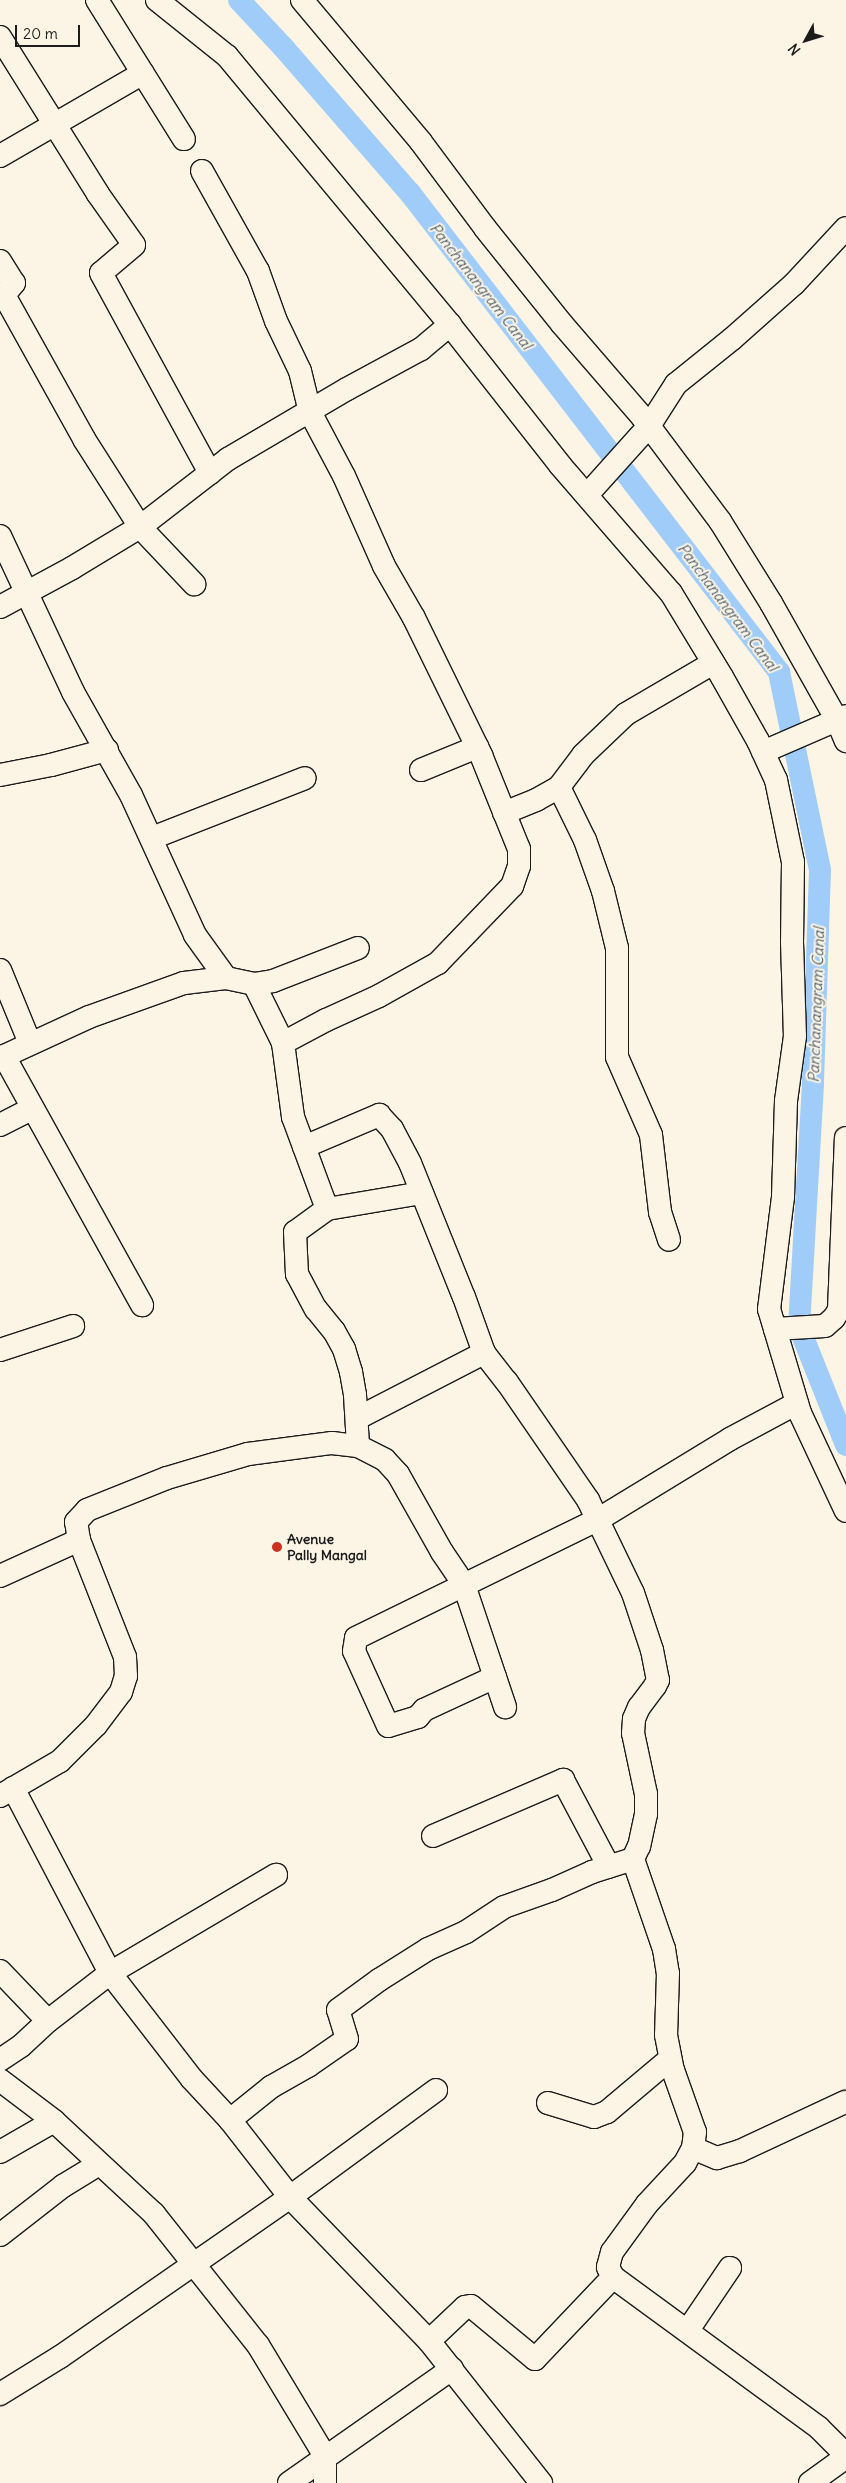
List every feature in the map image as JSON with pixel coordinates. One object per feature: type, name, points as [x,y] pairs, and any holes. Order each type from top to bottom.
[{"type":"street","points":[[97,0],[184,139]]},
{"type":"street","points":[[157,0],[227,56],[450,325],[560,465],[671,593],[714,663],[763,752],[776,780],[793,862],[792,942],[795,1036],[786,1101],[783,1197],[769,1309],[784,1329],[797,1402],[846,1511]]},
{"type":"street","points":[[302,0],[422,142],[490,236],[649,426],[720,521],[771,603],[846,741]]},
{"type":"street","points":[[1,40],[54,125],[134,245],[101,273],[210,473]]},
{"type":"street","points":[[0,156],[143,73]]},
{"type":"street","points":[[202,171],[258,271],[276,321],[300,370],[310,412],[344,476],[384,566],[418,627],[477,747],[520,849],[519,866],[512,886],[438,963],[380,996],[326,1020],[283,1043]]},
{"type":"street","points":[[587,495],[649,426],[676,384],[732,339],[787,290],[846,228]]},
{"type":"street","points":[[0,261],[14,282],[4,295],[84,440],[140,527],[194,584]]},
{"type":"street","points":[[0,607],[26,594],[140,527],[228,459],[269,433],[421,350],[450,325]]},
{"type":"street","points":[[0,536],[14,562],[26,594],[73,692],[107,750],[152,838],[194,935],[226,978]]},
{"type":"street","points":[[504,813],[536,800],[559,787],[584,755],[626,714],[714,663]]},
{"type":"street","points":[[763,752],[834,722]]},
{"type":"street","points":[[421,770],[477,747]]},
{"type":"street","points":[[0,775],[52,765],[107,750]]},
{"type":"street","points":[[152,838],[305,778]]},
{"type":"street","points":[[559,787],[585,840],[603,891],[617,948],[618,1057],[651,1135],[660,1212],[669,1240]]},
{"type":"street","points":[[142,1306],[2,1057],[89,1016],[184,983],[226,978],[254,984],[273,981],[358,948]]},
{"type":"street","points":[[0,970],[30,1043]]},
{"type":"street","points":[[254,984],[283,1043],[293,1117],[327,1209]]},
{"type":"street","points":[[0,1125],[32,1109]]},
{"type":"street","points":[[304,1147],[379,1115],[392,1129],[410,1163],[464,1297],[484,1353],[507,1382],[599,1519],[634,1592],[652,1650],[658,1680],[639,1707],[634,1719],[633,1733],[644,1786],[646,1814],[638,1846],[632,1859],[664,1949],[668,1973],[666,2035],[670,2059],[695,2132],[693,2148],[685,2163],[647,2204],[612,2252],[608,2267],[614,2277],[819,2428],[846,2456],[810,2483]]},
{"type":"street","points":[[784,1329],[825,1326],[834,1318],[839,1310],[846,1138]]},
{"type":"street","points":[[358,1446],[358,1418],[351,1372],[344,1348],[334,1331],[316,1309],[297,1274],[294,1250],[295,1232],[327,1209],[422,1193]]},
{"type":"street","points":[[0,1350],[73,1326]]},
{"type":"street","points":[[358,1418],[484,1353]]},
{"type":"street","points":[[495,1677],[424,1710],[418,1717],[388,1726],[354,1651],[356,1638],[599,1519],[730,1439],[797,1402]]},
{"type":"street","points":[[505,1707],[464,1585],[442,1552],[398,1474],[385,1460],[358,1446],[332,1442],[248,1454],[167,1478],[87,1510],[76,1522],[79,1540],[125,1657],[126,1676],[121,1692],[78,1744],[60,1761],[6,1792],[110,1973],[192,2079],[230,2120],[290,2197],[429,2341],[541,2483]]},
{"type":"street","points":[[0,1576],[79,1540]]},
{"type":"street","points":[[433,1836],[563,1780],[609,1867]]},
{"type":"street","points":[[230,2120],[271,2087],[308,2066],[347,2039],[338,2010],[379,1980],[428,1949],[466,1932],[504,1907],[632,1859]]},
{"type":"street","points":[[0,2060],[21,2046],[48,2021],[110,1973],[276,1875]]},
{"type":"street","points":[[0,1971],[48,2021]]},
{"type":"street","points":[[548,2103],[594,2117],[607,2112],[670,2059]]},
{"type":"street","points":[[0,2080],[54,2121],[154,2214],[258,2345],[325,2456],[324,2483]]},
{"type":"street","points":[[0,2394],[60,2357],[290,2197],[436,2090]]},
{"type":"street","points":[[693,2148],[717,2158],[740,2151],[845,2102]]},
{"type":"street","points":[[0,2152],[54,2121]]},
{"type":"street","points":[[0,2236],[63,2186],[100,2164]]},
{"type":"street","points":[[688,2330],[730,2268]]},
{"type":"street","points":[[429,2341],[465,2307],[472,2306],[535,2359],[614,2277]]},
{"type":"street","points":[[289,2483],[452,2369]]},
{"type":"waterway","name":"Panchanangram Canal","points":[[239,0],[283,47],[410,193],[779,672],[820,870],[813,1084],[799,1327],[846,1445]]},
{"type":"place","name":"Avenue Pally Mangal","points":[[277,1547]]}]
